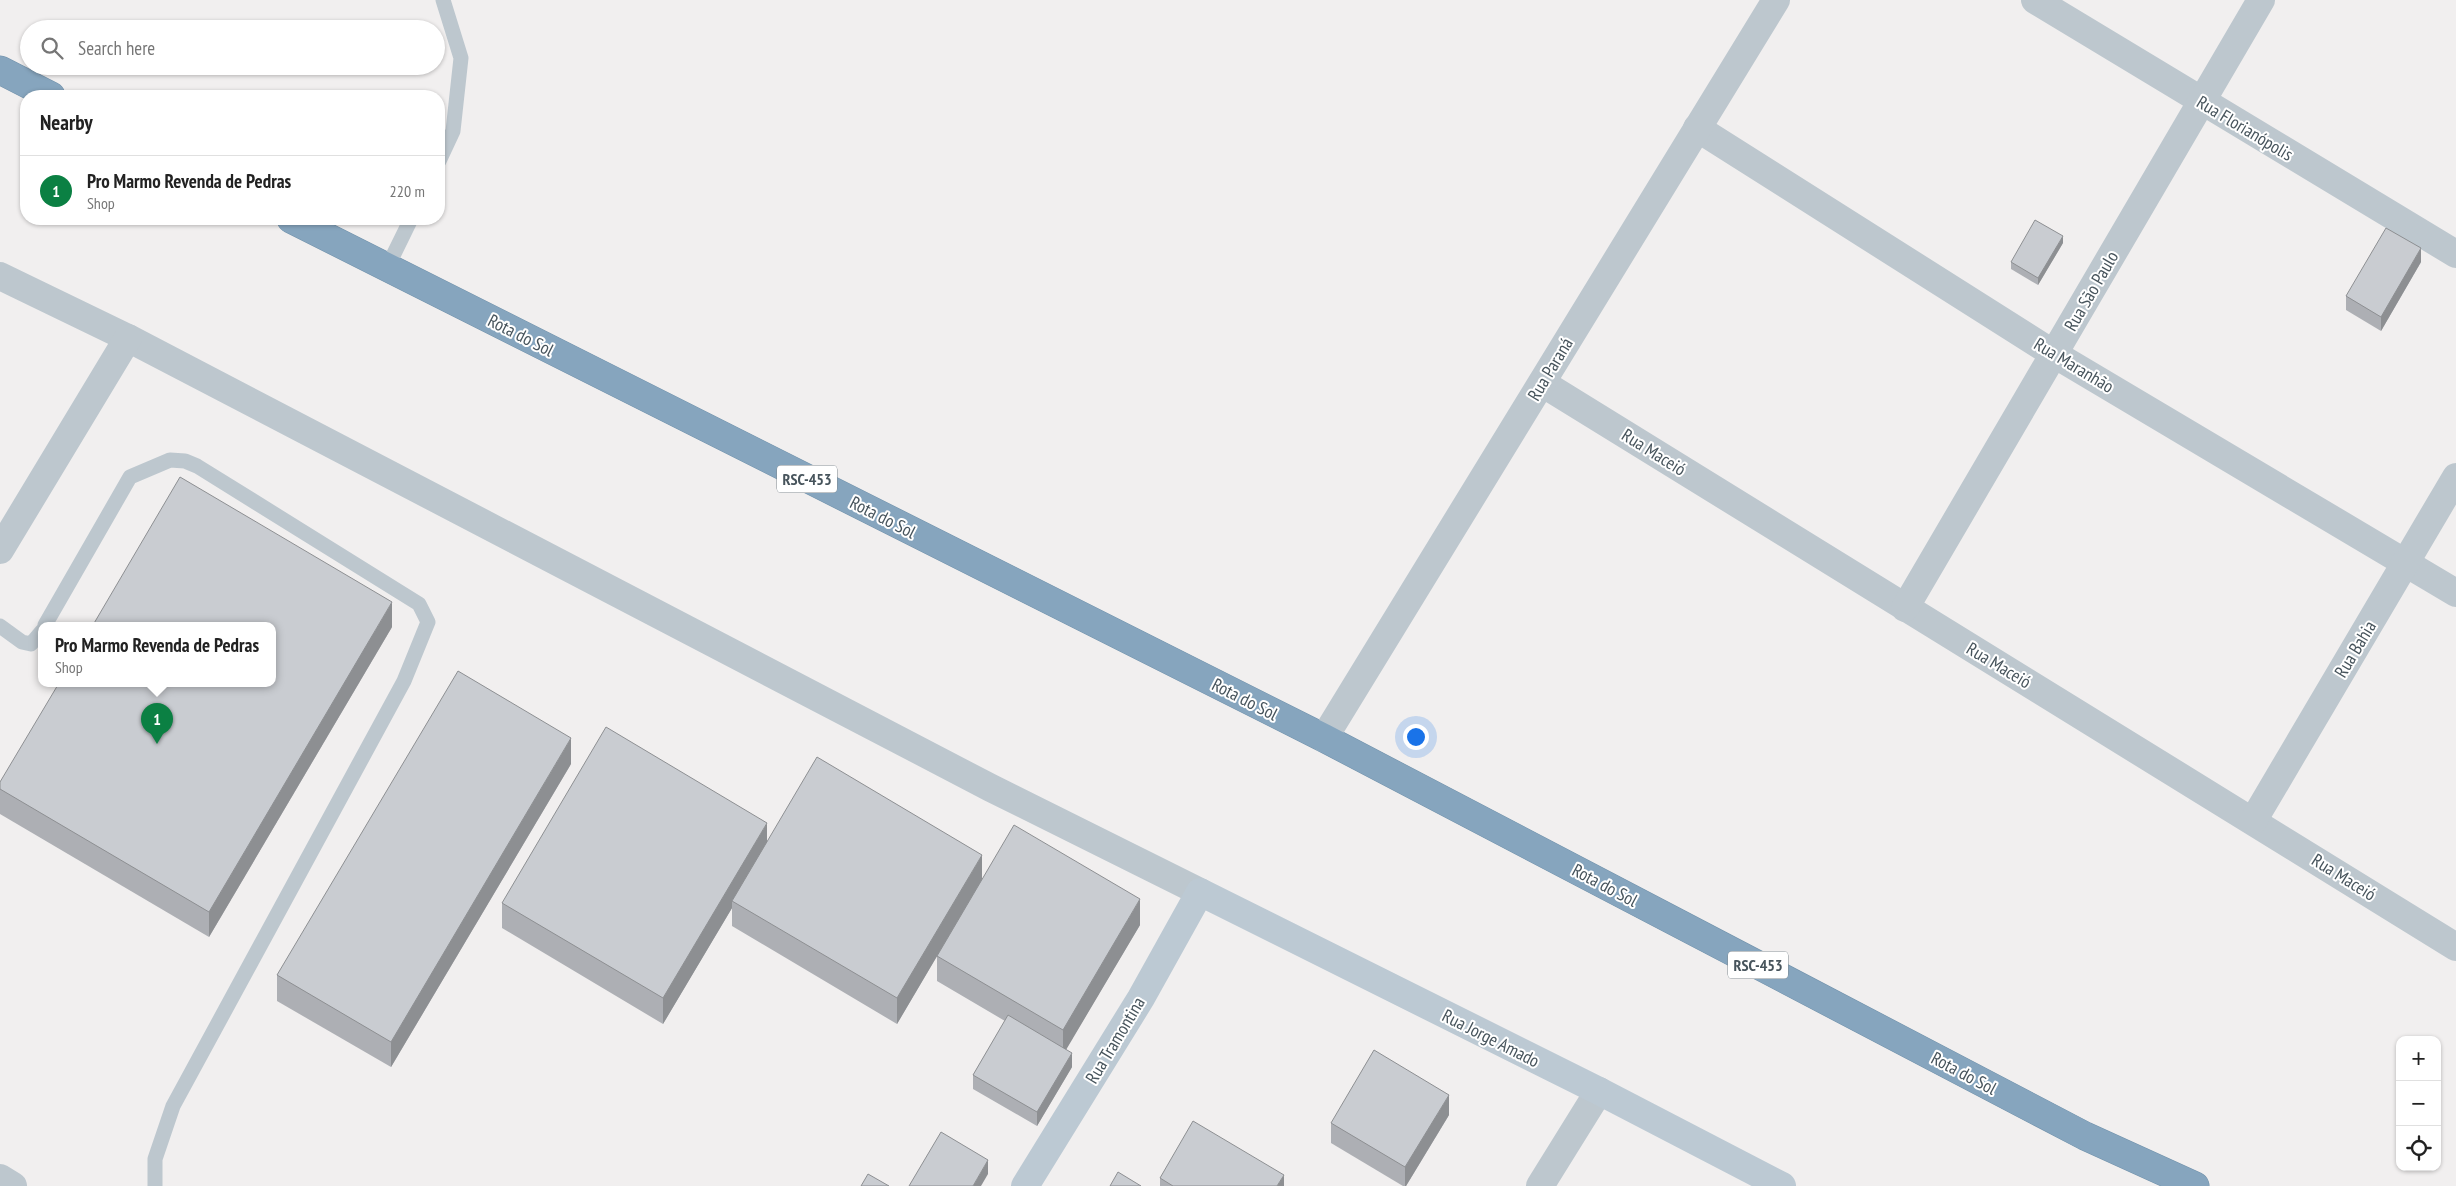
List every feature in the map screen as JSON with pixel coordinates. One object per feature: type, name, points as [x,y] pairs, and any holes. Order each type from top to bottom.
[{"type":"highway","points":[[0,70],[39,90]]},
{"type":"highway","name":"Rota do Sol","points":[[303,225],[1324,738],[2085,1136],[2195,1186]]},
{"type":"street","name":"Rua Paraná","points":[[1324,738],[1776,0]]},
{"type":"street","name":"Rua Florianópolis","points":[[2035,0],[2201,102],[2456,254]]},
{"type":"street","name":"Rua São Paulo","points":[[1905,608],[2261,0]]},
{"type":"street","name":"Rua Maranhão","points":[[1697,128],[2054,354],[2456,593]]},
{"type":"street","points":[[0,276],[128,338],[983,783],[1200,892]]},
{"type":"street","points":[[0,550],[128,338]]},
{"type":"street","name":"Rua Maceió","points":[[1542,382],[2456,947]]},
{"type":"street","name":"Rua Bahia","points":[[2253,821],[2456,477]]},
{"type":"street","name":"Rua Jorge Amado","points":[[1200,892],[1599,1091],[1782,1186]]},
{"type":"street","name":"Rua Tramontina","points":[[1025,1186],[1141,998],[1200,892]]},
{"type":"street","points":[[1540,1186],[1599,1091]]},
{"type":"street","points":[[0,1178],[13,1186]]},
{"type":"lane","points":[[443,0],[461,58],[453,131],[445,148]]},
{"type":"lane","points":[[387,268],[408,225]]},
{"type":"lane","points":[[47,622],[130,477],[170,460],[185,461],[197,466],[419,604],[428,622],[404,681],[173,1106],[155,1159],[155,1186]]},
{"type":"lane","points":[[0,626],[22,642],[31,644],[38,635]]},
{"type":"building","points":[[2035,220],[2063,236],[2038,278],[2011,262]]},
{"type":"building","points":[[2386,228],[2421,248],[2381,317],[2346,296]]},
{"type":"building","points":[[180,477],[392,602],[209,912],[0,789],[0,782],[57,687],[276,687],[276,622],[95,622]]},
{"type":"building","points":[[458,671],[571,738],[391,1042],[277,975]]},
{"type":"building","points":[[606,727],[767,823],[663,998],[502,903]]},
{"type":"building","points":[[817,757],[982,855],[897,998],[732,901]]},
{"type":"building","points":[[1014,825],[1140,899],[1063,1030],[937,956]]},
{"type":"building","points":[[1008,1015],[1072,1053],[1037,1112],[973,1075]]},
{"type":"building","points":[[1374,1050],[1449,1095],[1405,1167],[1331,1123]]},
{"type":"building","points":[[1193,1121],[1284,1175],[1277,1186],[1173,1186],[1160,1178]]},
{"type":"building","points":[[941,1132],[988,1160],[973,1186],[909,1186]]},
{"type":"building","points":[[1118,1172],[1141,1186],[1110,1186]]},
{"type":"building","points":[[868,1174],[889,1186],[861,1186]]},
{"type":"place","name":"Pro Marmo Revenda de Pedras","points":[[157,744]]}]
